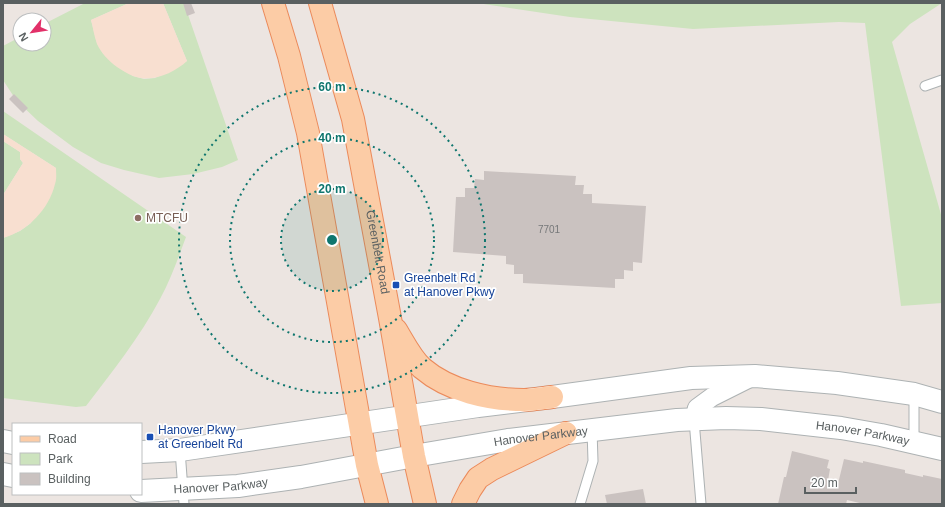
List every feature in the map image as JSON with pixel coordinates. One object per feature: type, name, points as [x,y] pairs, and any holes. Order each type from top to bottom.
[{"type":"main road","points":[[273,3],[289,56],[308,133],[367,465],[377,504]]},
{"type":"main road","name":"Greenbelt Road","points":[[320,3],[353,119],[414,456],[425,504]]},
{"type":"main road","points":[[390,318],[408,350],[422,368],[440,380],[480,395],[525,400],[552,397]]},
{"type":"main road","points":[[463,504],[478,478],[516,457],[566,433]]},
{"type":"street","points":[[694,420],[698,408],[712,397],[755,376]]},
{"type":"street","points":[[142,452],[180,450],[478,406],[691,378],[755,376],[837,382],[914,394],[942,402]]},
{"type":"street","name":"Hanover Parkway","points":[[142,491],[183,496],[301,477],[508,440],[636,424],[726,418],[761,419],[841,428],[942,449]]},
{"type":"lane","points":[[924,86],[942,80]]},
{"type":"lane","points":[[914,394],[914,442]]},
{"type":"lane","points":[[694,420],[701,504]]},
{"type":"lane","points":[[580,504],[593,461],[592,430]]},
{"type":"lane","points":[[180,450],[183,496]]},
{"type":"green space","points":[[85,3],[129,3],[91,20],[97,43],[103,53],[133,76],[144,79],[155,78],[187,61],[163,3],[184,3],[238,160],[222,167],[193,174],[159,178],[101,163],[73,147],[38,121],[16,100],[3,80],[3,46],[12,41],[12,52],[52,52],[52,20]]},
{"type":"green space","points":[[477,3],[942,3],[910,24],[892,42],[942,218],[942,303],[901,306],[865,23],[839,22],[693,29],[570,17]]},
{"type":"green space","points":[[3,111],[186,237],[168,284],[144,327],[86,406],[76,407],[3,398],[3,238],[20,231],[31,223],[56,168],[3,134]]},
{"type":"green space","points":[[3,141],[20,152],[20,159],[23,163],[3,195]]},
{"type":"sand","points":[[129,3],[163,3],[187,61],[176,69],[162,76],[140,78],[117,67],[108,59],[97,44],[91,20]]},
{"type":"sand","points":[[3,134],[56,168],[56,182],[48,202],[36,218],[21,230],[3,238],[3,195],[23,163],[20,159],[20,152],[3,141]]},
{"type":"building","points":[[183,3],[191,3],[195,13],[187,16]]},
{"type":"building","points":[[14,94],[28,108],[23,113],[9,99]]},
{"type":"building","points":[[484,171],[576,176],[575,185],[584,185],[583,194],[592,194],[592,203],[646,206],[642,263],[633,262],[633,271],[624,270],[624,279],[615,279],[615,288],[523,283],[523,274],[514,274],[514,265],[506,264],[506,256],[453,252],[456,197],[465,197],[465,188],[474,188],[475,179],[484,180]]},
{"type":"building","points":[[792,451],[829,460],[827,468],[830,469],[827,486],[837,488],[844,459],[863,463],[863,461],[905,470],[905,473],[923,477],[923,475],[942,479],[942,504],[864,504],[847,500],[846,504],[778,504]]},
{"type":"building","points":[[643,489],[646,504],[607,504],[605,495]]},
{"type":"place","name":"MTCFU","points":[[138,218]]},
{"type":"place","name":"Greenbelt Rd at Hanover Pkwy","points":[[396,285]]},
{"type":"place","name":"Hanover Pkwy at Greenbelt Rd","points":[[150,437]]}]
